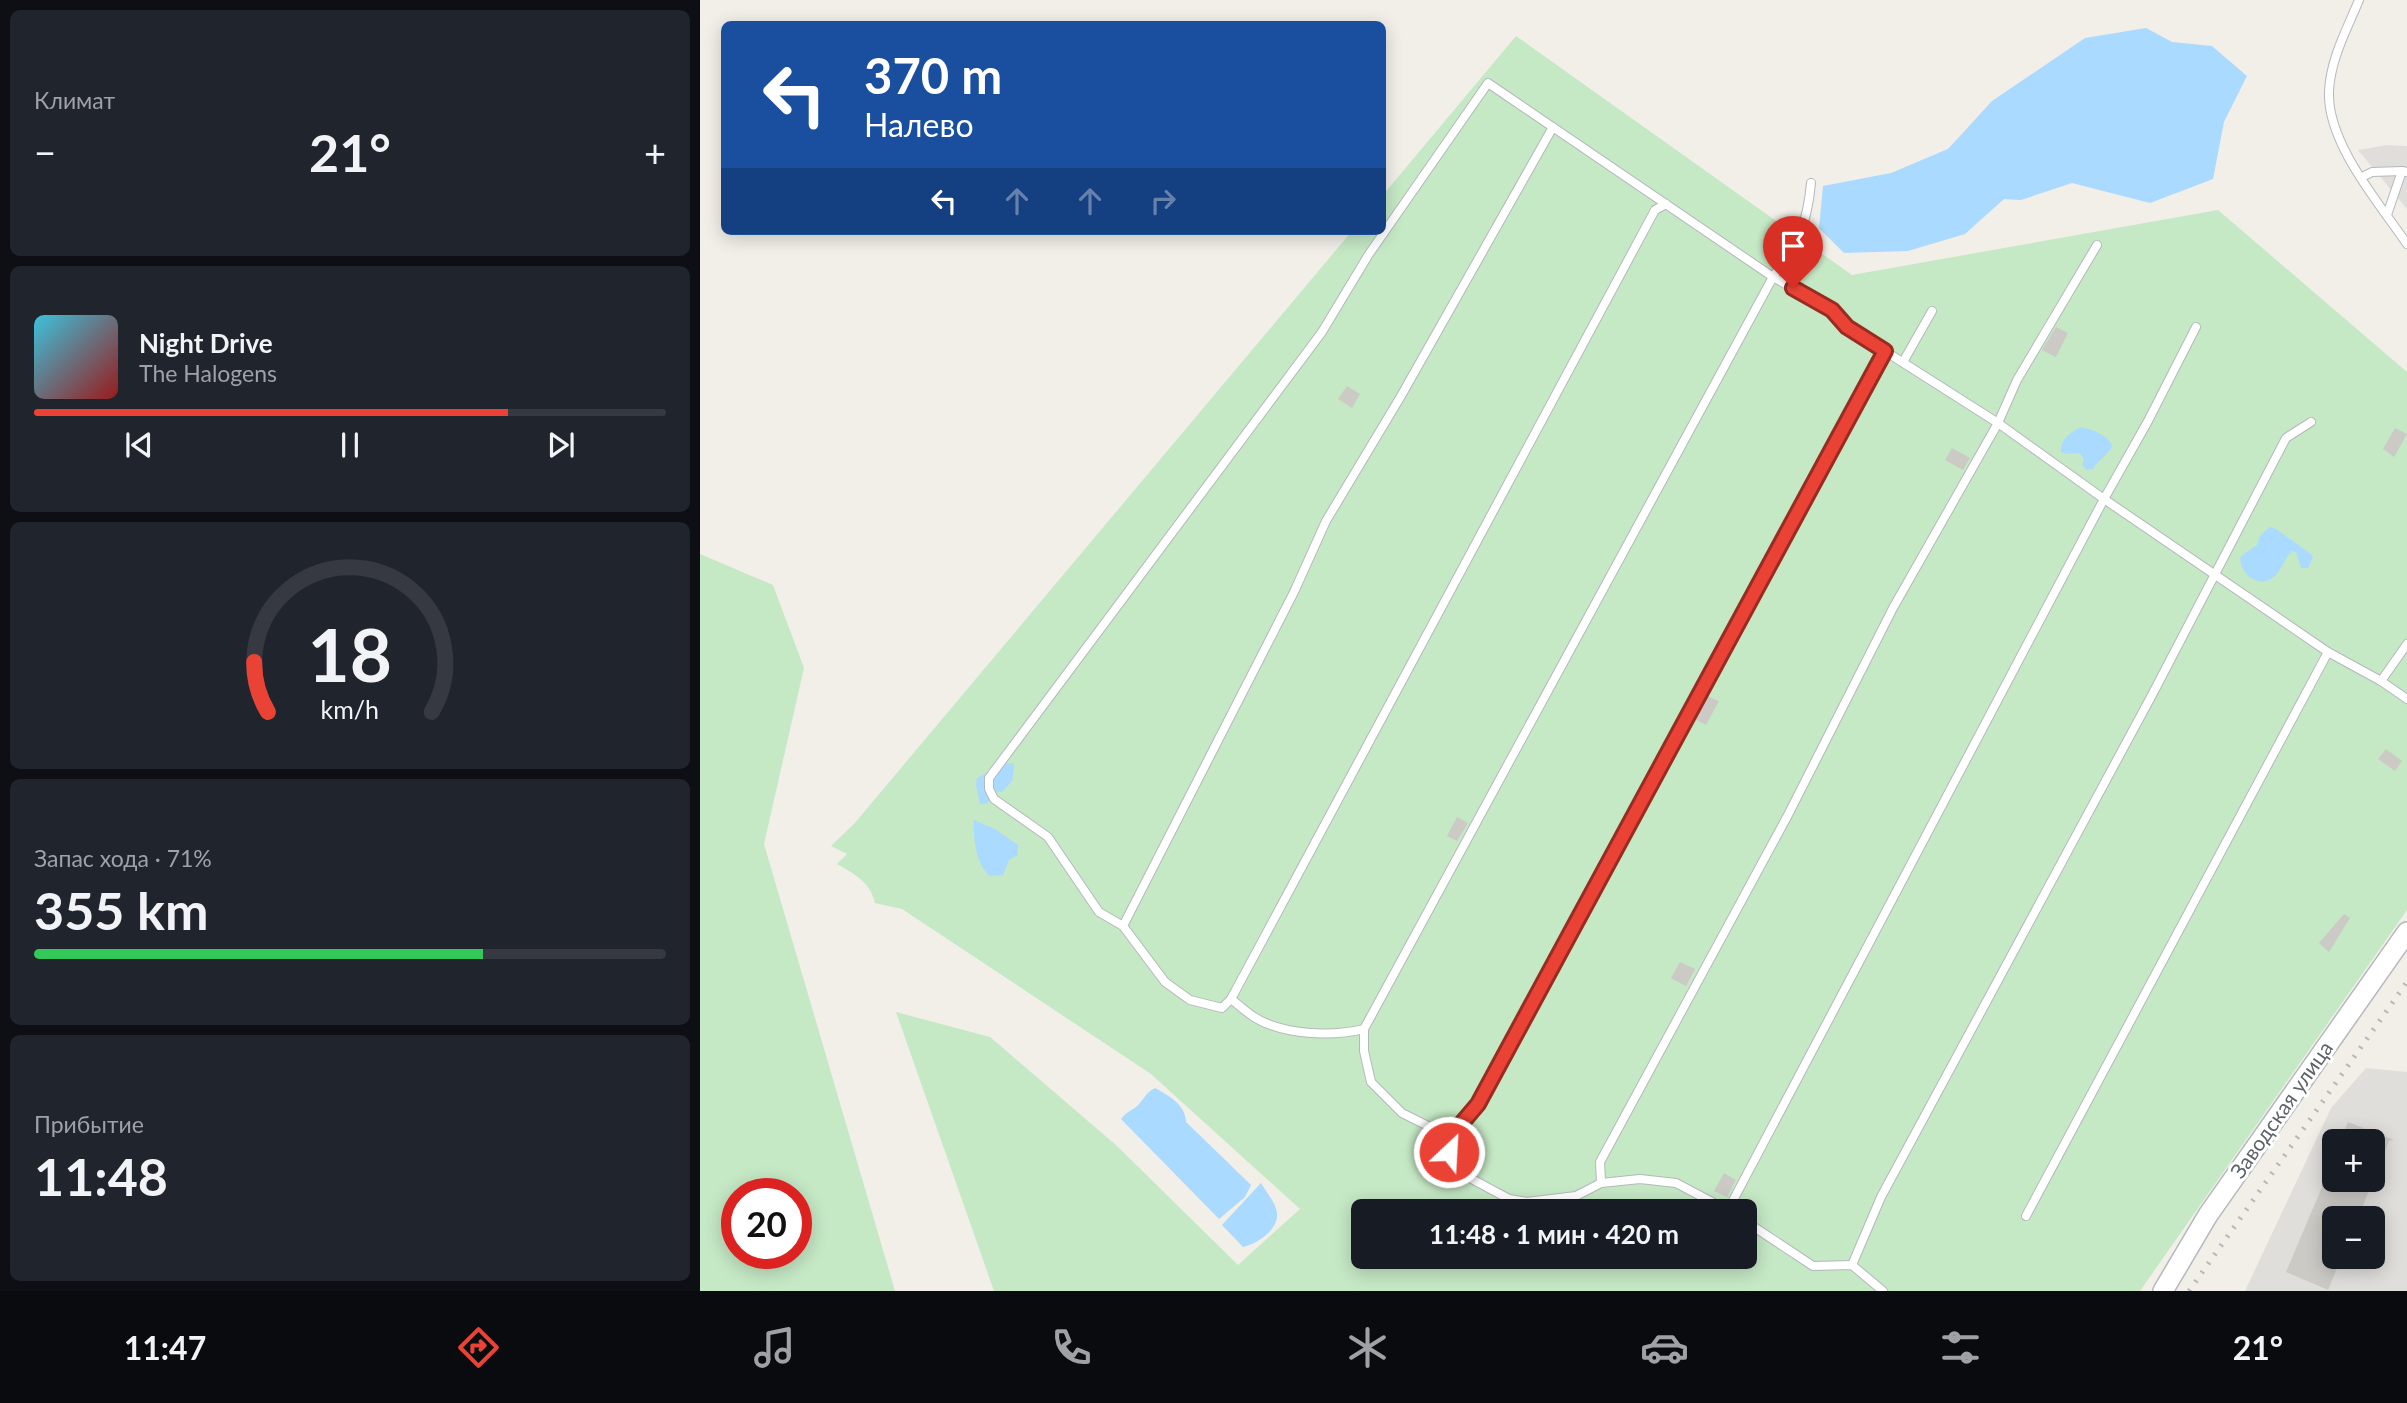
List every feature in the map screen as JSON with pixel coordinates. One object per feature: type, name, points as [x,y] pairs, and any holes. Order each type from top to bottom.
[{"type":"street","name":"Заводская улица","points":[[2163,1291],[2208,1215],[2407,932]]},
{"type":"lane","points":[[2360,0],[2332,72],[2329,94],[2334,125],[2353,164],[2407,244]]},
{"type":"lane","points":[[1386,230],[1488,83],[1773,277],[1832,310],[1847,327],[1998,423],[2328,652],[2381,681],[2407,699]]},
{"type":"lane","points":[[1123,926],[1294,592],[1326,521],[1401,396],[1553,127]]},
{"type":"lane","points":[[2362,177],[2372,172],[2405,172],[2387,215]]},
{"type":"lane","points":[[1450,1137],[1402,1113],[1371,1082],[1364,1051],[1364,1029],[1773,277],[1793,249],[1808,214],[1811,183]]},
{"type":"lane","points":[[1382,235],[1322,332],[989,778],[989,789],[994,799],[1048,837],[1099,912],[1123,926],[1165,982],[1190,1000],[1222,1008],[1231,999],[1655,210],[1666,204]]},
{"type":"lane","points":[[1601,1183],[1600,1162],[1788,815],[1893,608],[1998,423],[2017,380],[2097,245]]},
{"type":"lane","points":[[1903,362],[1932,311]]},
{"type":"lane","points":[[1734,1199],[2196,327]]},
{"type":"lane","points":[[1706,1199],[1676,1183],[1640,1179],[1601,1183],[1576,1196],[1527,1202],[1509,1199],[1457,1171],[1449,1152],[1450,1137],[1478,1104],[1885,351]]},
{"type":"lane","points":[[1852,1265],[1881,1197],[2152,695],[2286,438],[2311,422]]},
{"type":"lane","points":[[2381,681],[2407,644]]},
{"type":"lane","points":[[2025,1216],[2328,652]]},
{"type":"lane","points":[[1231,999],[1255,1018],[1284,1028],[1345,1034],[1364,1029]]},
{"type":"lane","points":[[1757,1230],[1813,1266],[1852,1265],[1883,1291]]},
{"type":"shaded area","points":[[2387,145],[2407,146],[2407,209],[2358,150]]},
{"type":"shaded area","points":[[2366,1068],[2407,1072],[2407,1291],[2245,1291],[2331,1108]]},
{"type":"green space","points":[[1516,36],[1852,275],[2218,210],[2407,372],[2407,910],[2140,1291],[994,1291],[896,1012],[990,1037],[1117,1146],[1238,1265],[1300,1209],[1151,1074],[902,909],[875,903],[866,884],[837,864],[847,854],[831,846],[854,824],[1349,235],[1386,235],[1386,191]]},
{"type":"green space","points":[[700,554],[773,585],[804,668],[764,844],[895,1291],[700,1291]]},
{"type":"water","points":[[2146,28],[2172,42],[2212,46],[2247,76],[2224,122],[2213,179],[2150,203],[2072,183],[2021,200],[2004,199],[1965,234],[1908,251],[1844,253],[1819,228],[1823,186],[1891,173],[1948,149],[1992,101],[2085,38]]},
{"type":"water","points":[[2081,427],[2103,435],[2112,445],[2093,469],[2087,470],[2082,465],[2084,459],[2080,453],[2061,452],[2064,440]]},
{"type":"water","points":[[2270,527],[2311,554],[2313,557],[2308,568],[2301,568],[2296,552],[2292,551],[2271,579],[2255,580],[2247,574],[2242,566],[2241,556],[2257,545],[2260,536]]},
{"type":"water","points":[[1013,763],[1012,781],[1002,792],[993,792],[987,804],[980,804],[977,778],[1003,764]]},
{"type":"water","points":[[974,820],[995,829],[1018,845],[1018,855],[1009,860],[1003,875],[990,876],[981,865],[975,842]]},
{"type":"water","points":[[1155,1088],[1175,1101],[1183,1110],[1186,1122],[1251,1185],[1245,1197],[1219,1219],[1121,1119]]},
{"type":"water","points":[[1261,1183],[1275,1205],[1277,1219],[1266,1235],[1243,1247],[1222,1225]]},
{"type":"building","points":[[2056,327],[2068,333],[2056,357],[2042,350]]},
{"type":"building","points":[[1347,386],[1360,394],[1352,408],[1338,399]]},
{"type":"building","points":[[2395,428],[2407,434],[2394,457],[2383,449]]},
{"type":"building","points":[[1952,448],[1970,458],[1963,470],[1945,460]]},
{"type":"building","points":[[1707,696],[1719,701],[1706,725],[1695,719]]},
{"type":"building","points":[[2386,749],[2402,761],[2395,771],[2378,759]]},
{"type":"building","points":[[1457,817],[1468,823],[1457,841],[1447,836]]},
{"type":"building","points":[[2344,914],[2350,918],[2329,952],[2319,943]]},
{"type":"building","points":[[1680,962],[1695,969],[1686,986],[1671,978]]},
{"type":"building","points":[[2348,1122],[2366,1129],[2345,1129]]},
{"type":"building","points":[[2385,1136],[2394,1140],[2389,1141],[2385,1151]]},
{"type":"building","points":[[1724,1173],[1736,1180],[1727,1197],[1714,1191]]},
{"type":"building","points":[[2322,1187],[2322,1192],[2368,1192],[2363,1206],[2322,1206],[2322,1269],[2337,1269],[2328,1290],[2286,1272]]},
{"type":"railway","points":[[2189,1291],[2407,982]]},
{"type":"route","points":[[1449,1152],[1450,1137],[1478,1104],[1885,351],[1847,327],[1832,310],[1793,288]]}]
